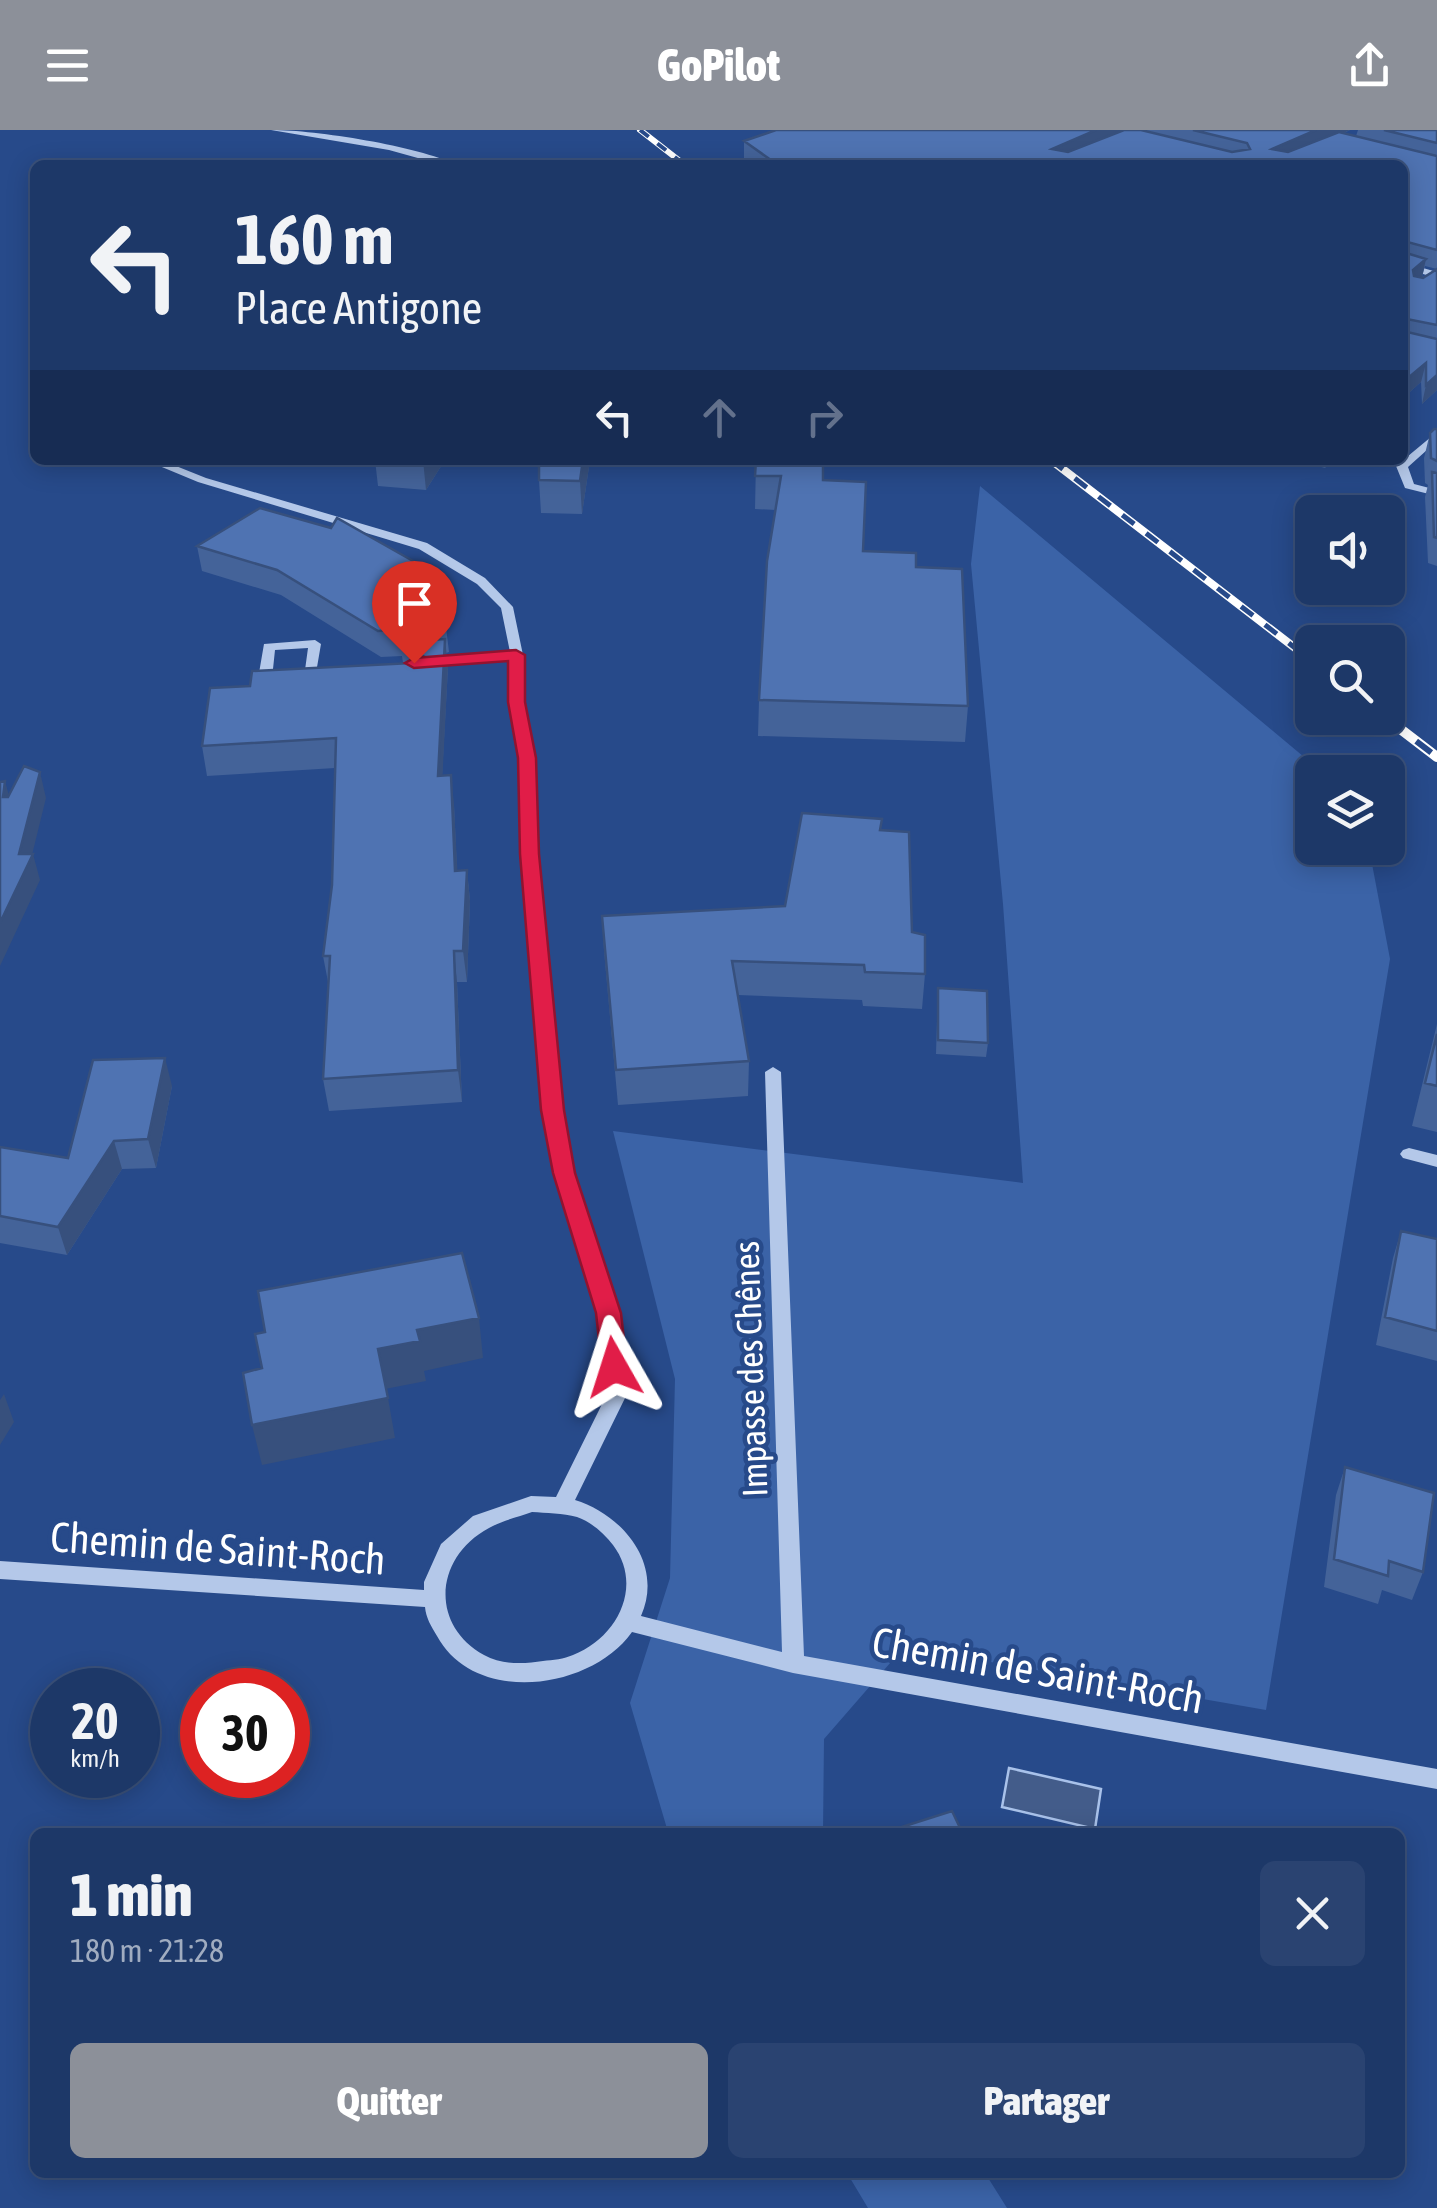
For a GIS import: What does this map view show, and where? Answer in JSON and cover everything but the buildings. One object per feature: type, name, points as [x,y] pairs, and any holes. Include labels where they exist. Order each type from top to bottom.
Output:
[{"type":"street","points":[[276,130],[390,148],[434,160]]},
{"type":"street","points":[[1408,267],[1437,276]]},
{"type":"street","points":[[1427,283],[1437,276]]},
{"type":"street","points":[[1408,461],[1437,435]]},
{"type":"street","points":[[164,465],[423,546],[482,581],[507,607],[527,758],[530,854],[552,1110],[564,1173],[608,1313],[617,1394],[562,1506]]},
{"type":"street","points":[[1403,465],[1409,486],[1437,493]]},
{"type":"street","points":[[404,663],[516,655]]},
{"type":"street","points":[[311,670],[330,669]]},
{"type":"street","name":"Impasse des Chênes","points":[[774,1072],[793,1664]]},
{"type":"street","points":[[1409,1154],[1437,1161]]},
{"type":"street","points":[[531,1504],[562,1506],[589,1514],[612,1528],[628,1548],[637,1572],[637,1598],[628,1622],[608,1645],[582,1662],[550,1673],[515,1674],[482,1666],[456,1649],[438,1626],[432,1599],[442,1559],[471,1525],[499,1510],[531,1504]]},
{"type":"street","name":"Chemin de Saint-Roch","points":[[0,1570],[432,1599]]},
{"type":"street","name":"Chemin de Saint-Roch","points":[[628,1622],[793,1664],[1437,1779]]},
{"type":"shaded area","points":[[980,486],[1302,755],[1295,755],[1295,865],[1372,865],[1390,959],[1266,1710],[904,1647],[824,1739],[823,1828],[667,1828],[630,1703],[670,1578],[675,1379],[613,1131],[1023,1183],[1003,904],[971,564]]},
{"type":"shaded area","points":[[1009,1768],[1101,1789],[1095,1828],[1002,1807]]},
{"type":"shaded area","points":[[850,2178],[988,2178],[1007,2208],[868,2208]]},
{"type":"railway","points":[[640,130],[679,160]]},
{"type":"railway","points":[[1057,465],[1295,648]]},
{"type":"railway","points":[[1405,733],[1437,757]]},
{"type":"route","points":[[414,663],[516,655],[552,1110],[564,1173],[608,1313],[614,1367]]}]
